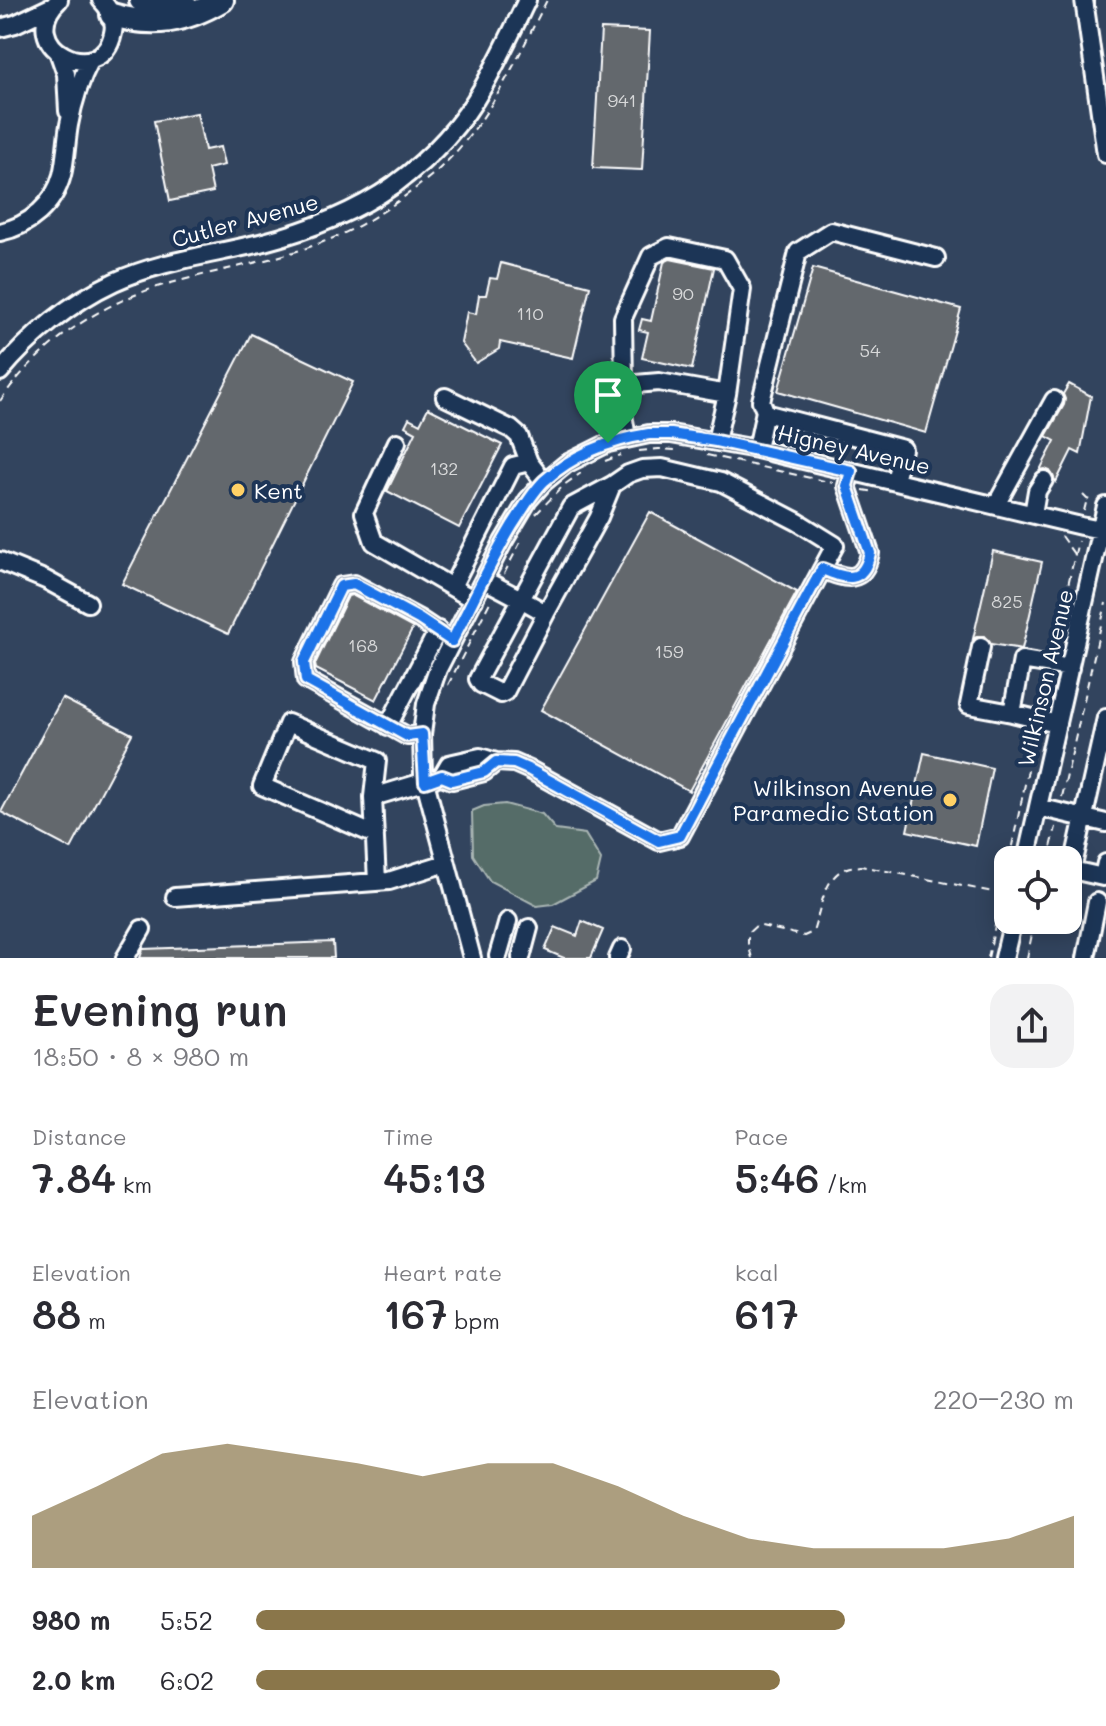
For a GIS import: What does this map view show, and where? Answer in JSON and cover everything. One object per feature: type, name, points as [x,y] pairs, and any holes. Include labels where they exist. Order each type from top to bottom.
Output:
[{"type":"main road","points":[[141,0],[160,7],[177,8],[217,3]]},
{"type":"main road","points":[[104,4],[140,22],[162,22],[187,17],[217,3]]},
{"type":"street","name":"Cutler Avenue","points":[[0,372],[17,351],[47,325],[113,282],[160,266],[262,243],[317,226],[394,185],[422,162],[461,119],[482,89],[527,0]]},
{"type":"street","points":[[1084,0],[1106,154]]},
{"type":"street","points":[[8,26],[56,3]]},
{"type":"street","points":[[56,3],[46,23],[66,74],[69,123]]},
{"type":"street","points":[[8,26],[33,31],[69,59],[91,59],[108,46],[113,36],[114,26],[104,4]]},
{"type":"street","points":[[0,232],[25,223],[39,213],[55,193],[62,176],[69,123],[81,77],[91,59]]},
{"type":"street","points":[[757,449],[765,413],[761,401],[798,252],[831,231],[936,258]]},
{"type":"street","points":[[627,437],[623,415],[623,318],[651,256],[669,247],[725,259],[742,289],[727,394],[716,441]]},
{"type":"street","points":[[624,385],[659,382],[727,394]]},
{"type":"street","points":[[445,397],[511,429],[519,436],[529,462],[544,482]]},
{"type":"street","points":[[996,505],[1054,400]]},
{"type":"street","points":[[765,413],[903,449],[895,481]]},
{"type":"street","name":"Higney Avenue","points":[[472,957],[425,782],[422,734],[426,704],[438,669],[474,600],[491,583],[503,542],[528,500],[566,464],[627,437],[671,434],[757,449],[849,479],[895,481],[1104,530]]},
{"type":"street","points":[[397,442],[364,513],[374,542],[474,600]]},
{"type":"street","points":[[452,587],[513,466],[529,462]]},
{"type":"street","points":[[373,797],[442,776],[449,764],[480,757],[514,763],[530,770],[659,841],[680,836],[835,545],[721,482],[662,468],[642,469],[628,474],[571,507],[478,679],[481,684],[501,694],[505,692],[599,517],[612,485]]},
{"type":"street","points":[[822,569],[845,578],[855,577],[861,573],[870,553],[849,479]]},
{"type":"street","points":[[1033,514],[1037,491],[1044,480]]},
{"type":"street","name":"Wilkinson Avenue","points":[[1029,846],[1104,530],[1106,506]]},
{"type":"street","points":[[0,561],[46,580],[88,603]]},
{"type":"street","points":[[491,583],[546,613]]},
{"type":"street","points":[[422,734],[407,736],[306,680],[304,662],[341,586],[354,584],[438,630],[452,641]]},
{"type":"street","points":[[388,726],[438,630]]},
{"type":"street","points":[[981,647],[969,705],[1057,724]]},
{"type":"street","points":[[1012,713],[1022,660],[1070,668]]},
{"type":"street","points":[[1106,718],[1072,870],[1103,877],[1106,863]]},
{"type":"street","points":[[375,835],[262,786],[288,723],[377,761],[373,797],[375,835],[377,882]]},
{"type":"street","points":[[1038,807],[1106,823]]},
{"type":"street","points":[[175,897],[389,881],[446,863]]},
{"type":"street","points":[[1086,958],[1097,902]]},
{"type":"street","points":[[472,957],[487,953],[501,957],[508,921]]},
{"type":"street","points":[[521,958],[529,928]]},
{"type":"street","points":[[125,958],[142,929]]},
{"type":"street","points":[[1004,958],[1010,934]]},
{"type":"path","points":[[604,461],[628,453],[675,450]]},
{"type":"path","points":[[701,454],[849,479],[877,493]]},
{"type":"path","points":[[535,516],[564,485],[587,469]]},
{"type":"path","points":[[1012,846],[1087,499]]},
{"type":"path","points":[[1057,533],[1074,554]]},
{"type":"path","points":[[443,695],[491,583],[523,536]]},
{"type":"path","points":[[1051,846],[1106,603]]},
{"type":"path","points":[[752,958],[748,933],[757,925],[804,936],[813,932],[828,887],[834,876],[846,868],[861,866],[994,892]]},
{"type":"path","points":[[988,958],[994,931]]},
{"type":"path","points":[[1027,958],[1032,934]]},
{"type":"green space","points":[[505,804],[542,814],[556,830],[585,834],[601,860],[596,881],[553,904],[537,906],[490,881],[473,855],[472,811],[484,806]]},
{"type":"building","points":[[601,29],[650,31],[642,170],[593,168]]},
{"type":"building","points":[[197,113],[205,150],[220,147],[224,165],[208,169],[213,192],[170,201],[154,121]]},
{"type":"building","points":[[670,259],[714,268],[692,369],[642,358],[648,332],[639,330],[642,319],[651,321],[664,262]]},
{"type":"building","points":[[501,263],[590,286],[573,358],[500,342],[499,349],[476,363],[461,343],[467,312],[476,314],[479,295],[486,295],[490,278],[497,279]]},
{"type":"building","points":[[813,268],[961,309],[926,433],[778,391]]},
{"type":"building","points":[[251,334],[353,382],[228,634],[122,584]]},
{"type":"building","points":[[1069,384],[1091,396],[1080,454],[1072,450],[1056,482],[1050,471],[1040,470],[1055,441],[1046,436],[1064,405],[1063,394]]},
{"type":"building","points":[[428,408],[502,445],[459,528],[387,491],[416,432],[405,426],[409,418],[420,424]]},
{"type":"building","points":[[650,512],[797,592],[689,791],[541,710]]},
{"type":"building","points":[[993,551],[1042,562],[1022,649],[991,644],[984,636],[973,639]]},
{"type":"building","points":[[352,595],[413,628],[376,700],[316,669],[315,664],[348,596]]},
{"type":"building","points":[[62,698],[132,734],[71,849],[1,812]]},
{"type":"building","name":"Wilkinson Avenue Paramedic Station","points":[[924,753],[992,768],[976,846],[907,831]]},
{"type":"building","points":[[582,921],[603,930],[591,958],[564,958],[545,950],[555,927],[577,936]]},
{"type":"building","points":[[333,942],[334,958],[140,958],[143,949]]},
{"type":"place","name":"Kent","points":[[238,490]]},
{"type":"place","name":"Wilkinson Avenue Paramedic Station","points":[[950,800]]},
{"type":"route","points":[[671,434],[757,449],[851,471],[847,486],[870,553],[861,573],[855,577],[845,578],[822,569],[680,836],[659,841],[514,763],[496,762],[484,772],[452,780],[442,776],[425,782],[422,734],[407,736],[306,680],[304,662],[341,586],[354,584],[438,630],[452,641],[528,500],[566,464],[608,443],[627,437],[671,434]]}]
